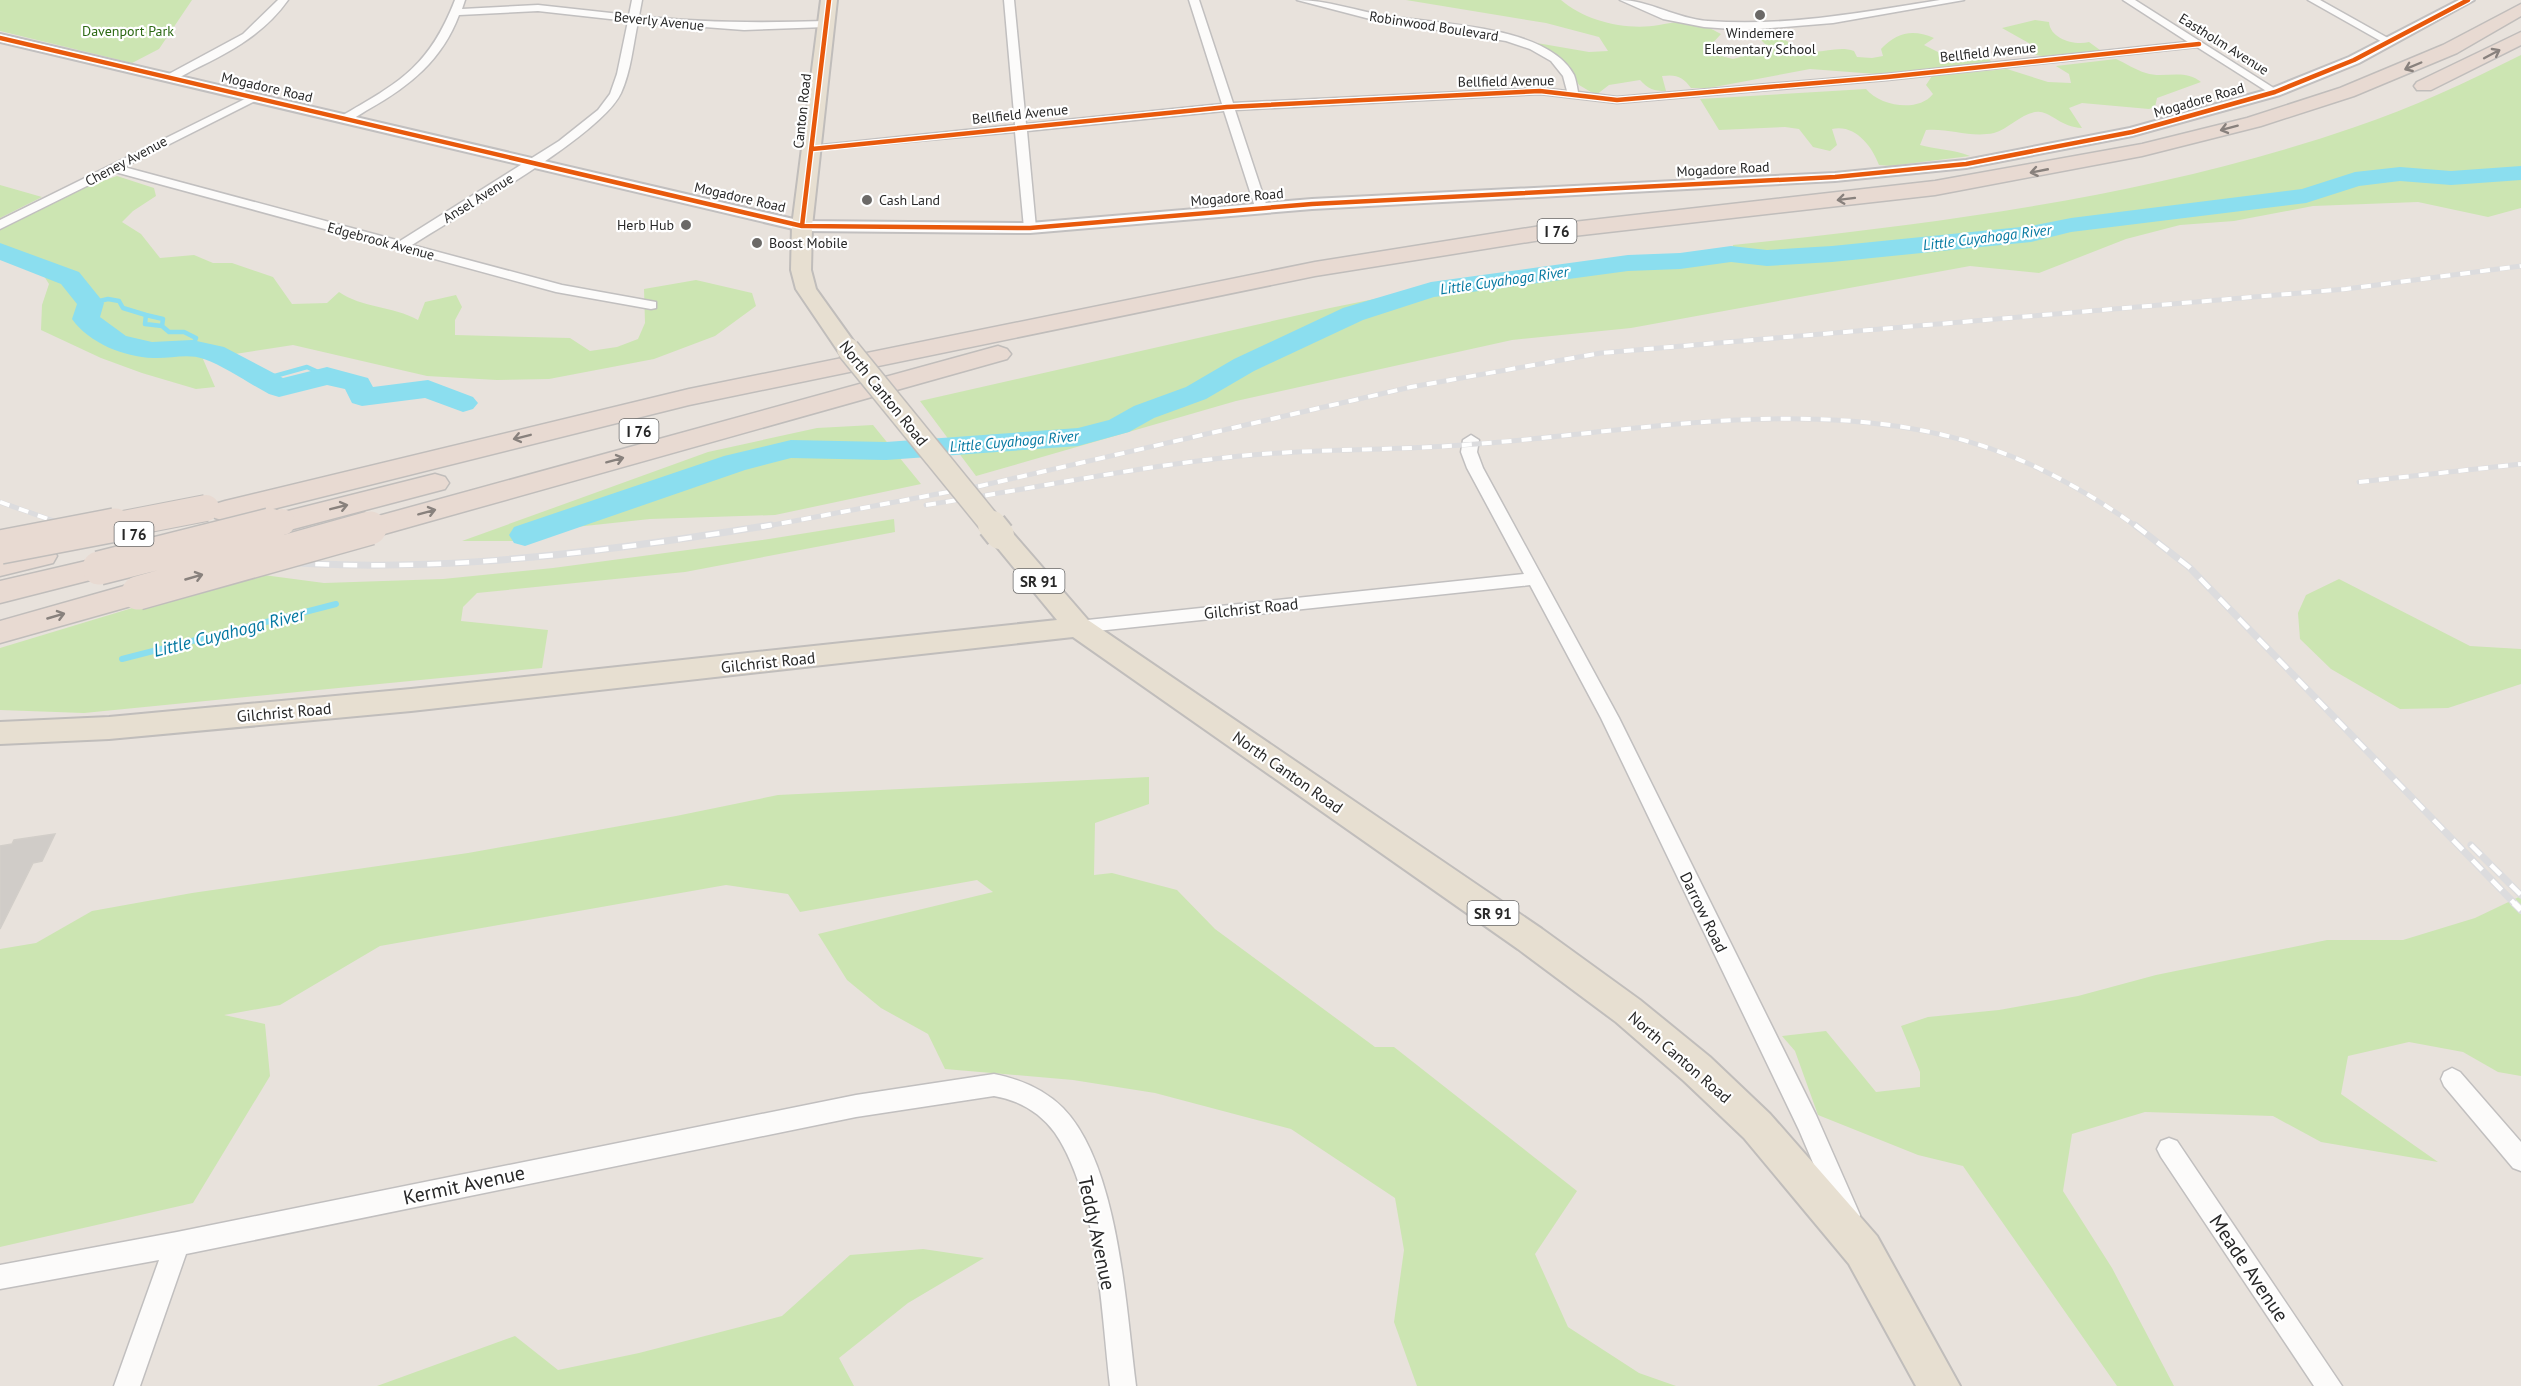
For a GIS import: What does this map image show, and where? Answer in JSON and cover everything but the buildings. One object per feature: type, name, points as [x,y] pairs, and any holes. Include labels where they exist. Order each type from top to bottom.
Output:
[{"type":"highway","points":[[2450,49],[2466,31],[2508,0]]},
{"type":"highway","name":"I 76","points":[[0,566],[216,510],[328,486],[689,397],[1315,269],[1459,244],[1878,196],[2075,164],[2206,135],[2294,110],[2385,77],[2450,49],[2521,9]]},
{"type":"highway","points":[[2407,93],[2484,58],[2521,38]]},
{"type":"highway","name":"I 76","points":[[1251,304],[1373,280],[1515,257],[1871,216],[2007,197],[2164,166],[2298,131]]},
{"type":"highway","name":"I 76","points":[[0,592],[688,420],[998,354],[1176,320]]},
{"type":"highway","points":[[9,631],[370,528],[998,354]]},
{"type":"highway","points":[[0,548],[216,510]]},
{"type":"main road","name":"Canton Road","points":[[802,226],[829,0]]},
{"type":"main road","name":"North Canton Road","points":[[802,226],[801,270],[806,289],[848,349],[1078,627],[1520,932],[1628,1011],[1697,1068],[1757,1126],[1863,1250]]},
{"type":"main road","name":"Gilchrist Road","points":[[0,733],[109,728],[411,700],[1078,627]]},
{"type":"main road","name":"Darrow Road","points":[[1863,1250],[1938,1386]]},
{"type":"street","points":[[171,77],[249,35],[270,16],[283,0]]},
{"type":"street","points":[[344,119],[397,88],[425,66],[438,50],[460,0]]},
{"type":"street","name":"Ansel Avenue","points":[[401,246],[574,136],[609,103],[622,74],[637,0]]},
{"type":"street","points":[[1009,0],[1030,228]]},
{"type":"street","points":[[1194,0],[1261,207]]},
{"type":"street","name":"Robinwood Boulevard","points":[[1302,0],[1370,16],[1512,38],[1542,52],[1561,66],[1573,80],[1575,96]]},
{"type":"street","points":[[1624,0],[1677,18],[1719,24],[1768,26],[1814,22],[1959,0]]},
{"type":"street","name":"Eastholm Avenue","points":[[2128,0],[2275,92]]},
{"type":"street","points":[[2313,0],[2390,42]]},
{"type":"street","name":"Mogadore Road","points":[[0,38],[802,226],[1030,228],[1261,207],[1794,180],[1921,169],[2011,156],[2132,132],[2275,92],[2331,71],[2468,0]]},
{"type":"street","name":"Beverly Avenue","points":[[456,12],[547,8],[718,27],[826,24]]},
{"type":"street","name":"Bellfield Avenue","points":[[812,149],[1227,106],[1540,91],[1617,100],[1887,77],[2199,44]]},
{"type":"street","name":"Cheney Avenue","points":[[0,225],[253,98]]},
{"type":"street","name":"Edgebrook Avenue","points":[[114,168],[147,179],[561,289],[651,305]]},
{"type":"street","name":"Darrow Road","points":[[1471,440],[1469,452],[1475,468],[1629,757],[1808,1123],[1863,1250]]},
{"type":"street","name":"Gilchrist Road","points":[[1078,627],[1534,579]]},
{"type":"street","points":[[2452,1079],[2521,1160]]},
{"type":"street","name":"Teddy Avenue","points":[[928,1094],[994,1084],[1014,1088],[1047,1108],[1062,1124],[1073,1141],[1088,1177],[1098,1215],[1123,1386]]},
{"type":"street","name":"Kermit Avenue","points":[[0,1277],[177,1244],[856,1106],[928,1094]]},
{"type":"street","name":"Meade Avenue","points":[[2169,1149],[2329,1386]]},
{"type":"street","points":[[128,1386],[177,1244]]},
{"type":"green space","name":"Davenport Park","points":[[0,0],[192,0],[159,49],[132,63],[0,31]]},
{"type":"green space","points":[[1406,0],[1561,0],[1582,14],[1607,23],[1647,27],[1679,22],[1695,23],[1721,34],[1710,46],[1717,55],[1733,59],[1767,50],[1768,47],[1760,39],[1768,37],[1781,38],[1808,51],[1848,49],[1854,51],[1857,57],[1872,58],[1883,56],[1881,49],[1893,39],[1912,33],[1934,38],[1924,45],[1940,53],[1985,56],[1992,62],[1876,74],[1810,69],[1709,88],[1691,88],[1679,77],[1667,75],[1662,76],[1666,91],[1652,89],[1640,80],[1609,85],[1596,95],[1579,85],[1573,75],[1531,42],[1589,52],[1608,51],[1599,37],[1546,23]]},
{"type":"green space","points":[[2035,20],[2049,22],[2054,33],[2064,40],[2077,43],[2089,42],[2104,53],[2062,57],[2040,56],[2025,48],[2034,46],[2002,28]]},
{"type":"green space","points":[[2521,55],[2521,208],[2488,217],[2418,202],[2313,206],[2234,221],[2180,225],[2126,239],[2039,273],[1970,266],[1631,328],[1512,340],[1236,401],[976,476],[920,401],[1330,308],[1468,280],[1732,249],[1733,245],[1969,216],[2125,189],[2279,151],[2355,127],[2439,94]]},
{"type":"green space","points":[[2116,59],[2153,75],[2188,76],[2201,82],[2157,98],[2155,107],[2149,109],[2082,103],[2069,108],[2082,128],[2068,125],[2044,113],[2034,112],[1994,133],[1926,130],[1920,145],[1970,156],[1890,166],[1879,165],[1862,138],[1840,128],[1832,129],[1837,145],[1830,151],[1813,147],[1799,129],[1785,127],[1719,130],[1700,99],[1866,89],[1880,100],[1909,105],[1918,104],[1933,94],[1926,85],[1932,76],[2007,69],[2048,82],[2071,83],[2069,74],[2056,66]]},
{"type":"green space","points":[[117,176],[154,188],[156,196],[133,211],[122,222],[141,234],[160,258],[194,255],[213,263],[232,263],[273,277],[292,304],[327,303],[339,292],[358,301],[418,320],[425,302],[456,295],[462,307],[455,320],[455,335],[570,338],[590,351],[617,347],[638,339],[645,323],[644,289],[696,280],[752,293],[756,306],[715,336],[654,359],[549,379],[497,380],[427,376],[293,345],[203,359],[215,387],[196,389],[101,358],[41,330],[42,305],[49,284],[37,265],[0,251],[0,229],[90,185]]},
{"type":"green space","points":[[0,185],[42,197],[0,218]]},
{"type":"green space","points":[[873,425],[921,484],[775,515],[650,519],[566,528],[523,541],[462,541],[708,452],[817,428]]},
{"type":"green space","points":[[894,519],[895,532],[685,572],[477,593],[463,607],[461,621],[548,630],[542,668],[84,713],[0,710],[0,648],[248,573],[324,583],[443,579],[553,568],[769,539]]},
{"type":"green space","points":[[2339,579],[2470,646],[2521,649],[2521,684],[2448,708],[2400,709],[2331,669],[2300,639],[2298,613],[2306,595]]},
{"type":"green space","points":[[1149,777],[1149,804],[1095,823],[1094,875],[1112,873],[1177,890],[1215,929],[1375,1047],[1394,1047],[1577,1191],[1535,1254],[1568,1327],[1639,1373],[1676,1386],[1417,1386],[1394,1322],[1404,1250],[1395,1198],[1291,1129],[1155,1093],[1073,1080],[945,1069],[928,1034],[881,1008],[847,980],[818,934],[993,892],[977,880],[800,912],[788,894],[726,885],[380,946],[280,1005],[224,1015],[265,1024],[270,1076],[193,1203],[0,1247],[0,949],[36,943],[92,911],[192,893],[468,853],[676,816],[778,795]]},
{"type":"green space","points":[[2521,896],[2521,1076],[2498,1072],[2463,1052],[2409,1042],[2348,1056],[2341,1094],[2438,1162],[2321,1142],[2273,1116],[2145,1112],[2072,1134],[2063,1191],[2112,1268],[2174,1386],[2117,1386],[1963,1166],[1918,1155],[1818,1115],[1795,1051],[1782,1036],[1826,1031],[1876,1092],[1920,1087],[1920,1072],[1901,1026],[1928,1017],[1999,1010],[2078,996],[2156,975],[2327,940],[2403,940],[2475,918]]},
{"type":"green space","points":[[923,1249],[984,1258],[908,1303],[839,1358],[854,1386],[377,1386],[515,1336],[558,1370],[639,1353],[782,1316],[850,1255]]},
{"type":"waterway","name":"Little Cuyahoga River","points":[[525,535],[735,463],[791,449],[886,451],[1078,437],[1119,426],[1144,412],[1196,393],[1244,365],[1353,314],[1431,290],[1628,263],[1680,261],[1731,254],[1767,258],[1832,254],[2031,234],[2071,225],[2306,196],[2355,179],[2400,174],[2451,178],[2521,173]]},
{"type":"waterway","name":"Little Cuyahoga River","points":[[0,251],[70,278],[91,303],[86,319],[117,342],[152,350],[192,348],[214,353],[279,388],[327,376],[358,384],[362,397],[428,389],[463,403]]},
{"type":"waterway","name":"Little Cuyahoga River","points":[[91,303],[108,299],[119,301],[123,308],[146,315]]},
{"type":"waterway","name":"Little Cuyahoga River","points":[[146,315],[163,319],[162,326]]},
{"type":"waterway","name":"Little Cuyahoga River","points":[[146,315],[145,324],[162,326]]},
{"type":"waterway","name":"Little Cuyahoga River","points":[[162,326],[169,332],[184,332],[196,338],[192,348]]},
{"type":"waterway","name":"Little Cuyahoga River","points":[[264,379],[307,367],[327,376]]},
{"type":"waterway","name":"Little Cuyahoga River","points":[[525,535],[530,533]]},
{"type":"waterway","name":"Little Cuyahoga River","points":[[122,659],[336,604]]},
{"type":"railway","points":[[762,527],[980,486],[1411,387],[1601,353],[2346,289],[2521,266]]},
{"type":"railway","points":[[926,505],[1122,472],[1240,456],[1446,446],[1734,420],[1799,419],[1863,422],[1927,431],[1989,448],[2028,463],[2066,482],[2137,527]]},
{"type":"railway","points":[[2359,482],[2521,464]]},
{"type":"railway","points":[[0,502],[71,527]]},
{"type":"railway","points":[[67,525],[144,545],[191,552],[263,561],[336,565],[409,565],[554,555],[627,547],[771,525]]},
{"type":"railway","points":[[2135,525],[2189,567],[2515,904]]},
{"type":"railway","points":[[2471,845],[2521,895]]},
{"type":"railway","points":[[2515,904],[2521,910]]},
{"type":"cycle path","points":[[802,226],[829,0]]},
{"type":"cycle path","points":[[0,38],[802,226],[1030,228],[1312,204],[1835,177],[1966,164],[2132,132],[2275,92],[2354,60],[2468,0]]},
{"type":"cycle path","points":[[812,149],[1227,107],[1540,91],[1617,100],[1887,77],[2199,44]]},
{"type":"place","name":"Windemere Elementary School","points":[[1760,15]]},
{"type":"place","name":"Cash Land","points":[[867,200]]},
{"type":"place","name":"Herb Hub","points":[[686,225]]},
{"type":"place","name":"Boost Mobile","points":[[757,243]]}]
